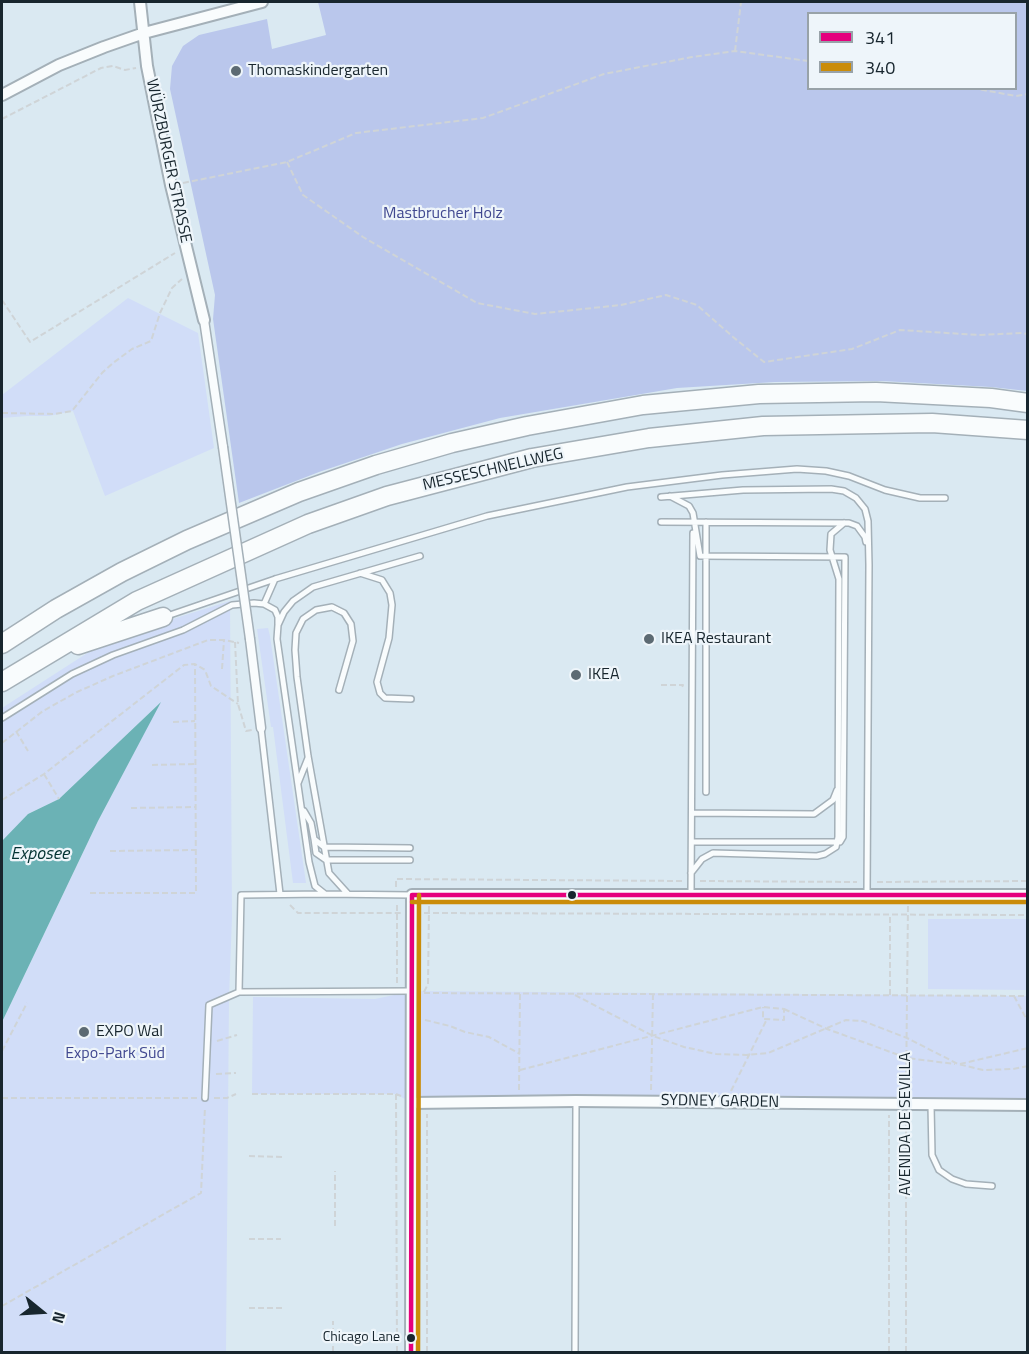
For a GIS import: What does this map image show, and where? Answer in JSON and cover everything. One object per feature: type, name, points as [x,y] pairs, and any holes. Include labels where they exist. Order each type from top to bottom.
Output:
[{"type":"highway","name":"MESSESCHNELLWEG","points":[[2,644],[56,609],[122,572],[187,540],[299,492],[365,468],[463,440],[643,405],[759,394],[876,392],[991,398],[1028,403]]},
{"type":"highway","name":"MESSESCHNELLWEG","points":[[2,682],[136,601],[308,524],[387,496],[532,458],[649,438],[763,426],[933,423],[1028,430]]},
{"type":"highway","points":[[37,660],[162,617]]},
{"type":"street","name":"WÜRZBURGER STRASSE","points":[[140,2],[147,66],[171,185],[204,320]]},
{"type":"street","points":[[2,95],[59,65],[144,33],[262,2]]},
{"type":"street","points":[[204,320],[261,728]]},
{"type":"street","points":[[411,1353],[412,895],[1028,896]]},
{"type":"street","name":"SYDNEY GARDEN","points":[[412,1103],[651,1101],[1028,1105]]},
{"type":"lane","points":[[162,617],[207,604],[274,579],[487,516],[581,495],[674,480],[797,469],[826,471],[849,476],[892,492],[921,498],[945,498]]},
{"type":"lane","points":[[661,497],[743,490],[831,489],[844,491],[856,498],[865,509],[868,521],[869,565],[867,895]]},
{"type":"lane","points":[[670,496],[689,506],[693,513],[700,556],[845,557],[843,837],[840,842],[692,842]]},
{"type":"lane","points":[[661,522],[844,523],[856,526],[865,537],[869,565]]},
{"type":"lane","points":[[691,896],[693,522]]},
{"type":"lane","points":[[706,522],[706,792]]},
{"type":"lane","points":[[691,873],[702,859],[713,853],[817,856],[832,851],[838,837],[839,579],[830,550],[831,534],[844,523]]},
{"type":"lane","points":[[278,626],[292,601],[313,587],[420,556]]},
{"type":"lane","points":[[358,573],[382,580],[390,593],[392,604],[389,638],[377,682],[380,693],[385,698],[411,699]]},
{"type":"lane","points":[[264,604],[274,579]]},
{"type":"lane","points":[[2,718],[72,674],[113,655],[183,630],[232,605],[264,604],[275,610],[278,617],[277,639],[311,874],[315,885],[325,894]]},
{"type":"lane","points":[[339,690],[353,641],[351,624],[344,613],[332,607],[316,610],[303,619],[296,633],[295,650],[308,756],[326,860],[329,873],[348,894]]},
{"type":"lane","points":[[261,728],[280,894]]},
{"type":"lane","points":[[297,784],[308,756]]},
{"type":"lane","points":[[693,813],[814,814],[833,800],[838,786]]},
{"type":"lane","points":[[301,807],[311,824],[316,853],[326,860],[410,860]]},
{"type":"lane","points":[[314,840],[324,847],[410,848]]},
{"type":"lane","points":[[239,992],[241,895],[412,895]]},
{"type":"lane","points":[[205,1098],[209,1005],[239,992],[413,991]]},
{"type":"lane","points":[[575,1353],[576,1101]]},
{"type":"lane","points":[[931,1105],[932,1155],[939,1170],[952,1179],[966,1184],[992,1186]]},
{"type":"path","points":[[735,51],[741,2]]},
{"type":"path","points":[[1026,2],[1028,10]]},
{"type":"path","points":[[171,185],[287,162],[356,133],[483,118],[604,74],[735,51],[807,61]]},
{"type":"path","points":[[2,119],[100,68],[113,66],[125,70],[147,66]]},
{"type":"path","points":[[983,90],[1016,96],[1028,94]]},
{"type":"path","points":[[287,162],[303,195],[363,237],[477,303],[535,314],[621,304],[666,295],[697,305],[764,362],[852,349],[900,330],[979,335],[1028,334]]},
{"type":"path","points":[[2,300],[30,342],[174,253],[187,250]]},
{"type":"path","points":[[2,413],[54,414],[72,411],[113,363],[132,349],[151,341],[160,313],[172,288],[191,271]]},
{"type":"path","points":[[2,743],[43,711],[77,692],[208,640],[250,642]]},
{"type":"path","points":[[222,669],[224,640]]},
{"type":"path","points":[[235,642],[238,704],[246,730],[261,728]]},
{"type":"path","points":[[2,800],[44,774],[184,664],[195,663],[205,670],[211,686],[238,704]]},
{"type":"path","points":[[90,893],[196,893],[195,663]]},
{"type":"path","points":[[661,685],[682,685],[682,696]]},
{"type":"path","points":[[173,722],[195,722]]},
{"type":"path","points":[[16,731],[28,751]]},
{"type":"path","points":[[152,765],[195,764]]},
{"type":"path","points":[[44,774],[59,799]]},
{"type":"path","points":[[131,808],[195,807]]},
{"type":"path","points":[[110,850],[196,850]]},
{"type":"path","points":[[396,879],[1028,881]]},
{"type":"path","name":"AVENIDA DE SEVILLA","points":[[906,1353],[908,895]]},
{"type":"path","points":[[298,913],[397,913],[397,991]]},
{"type":"path","points":[[1028,915],[429,913],[428,984],[424,993],[1028,996]]},
{"type":"path","points":[[890,914],[890,995]]},
{"type":"path","points":[[572,993],[653,1036],[684,1047],[716,1054],[768,1053],[846,1020],[863,1021],[907,1038],[958,1064],[1028,1048]]},
{"type":"path","points":[[518,1101],[520,994]]},
{"type":"path","points":[[651,1101],[653,994]]},
{"type":"path","points":[[1014,996],[1028,1022]]},
{"type":"path","points":[[2,1051],[27,1003]]},
{"type":"path","points":[[763,1007],[763,1019],[784,1020],[784,1009]]},
{"type":"path","points":[[519,1070],[763,1007],[784,1009],[827,1029],[907,1058],[958,1064],[983,1070],[1028,1066]]},
{"type":"path","points":[[423,1019],[489,1037],[520,1054]]},
{"type":"path","points":[[726,1102],[766,1019]]},
{"type":"path","points":[[209,1043],[237,1035]]},
{"type":"path","points":[[207,1074],[237,1073]]},
{"type":"path","points":[[2,1098],[227,1098],[236,1094]]},
{"type":"path","points":[[252,1094],[396,1094],[412,1103]]},
{"type":"path","points":[[396,1094],[397,1353]]},
{"type":"path","points":[[2,1306],[201,1193],[205,1098]]},
{"type":"path","points":[[424,1103],[428,1116],[427,1353]]},
{"type":"path","points":[[889,1104],[889,1353]]},
{"type":"path","points":[[249,1156],[282,1157]]},
{"type":"path","points":[[335,1171],[335,1226]]},
{"type":"path","points":[[249,1239],[281,1239]]},
{"type":"path","points":[[249,1308],[282,1308]]},
{"type":"path","points":[[333,1321],[333,1353]]},
{"type":"green space","name":"Mastbrucher Holz","points":[[318,2],[1027,2],[1027,391],[882,381],[775,382],[677,388],[500,418],[402,444],[319,472],[239,503],[213,319],[215,295],[170,89],[172,66],[183,46],[199,35],[267,19],[272,49],[326,35]]},
{"type":"green space","points":[[128,298],[198,333],[214,448],[105,496],[73,411],[49,416],[2,418],[2,395]]},
{"type":"green space","name":"Expo-Park Süd","points":[[230,601],[232,917],[229,998],[226,1352],[2,1352],[2,1022],[98,821],[159,704],[59,799],[28,814],[2,843],[2,708],[109,639]]},
{"type":"green space","points":[[268,628],[306,883],[293,883],[273,727],[271,727],[257,629]]},
{"type":"green space","points":[[928,919],[1027,919],[1027,990],[928,989]]},
{"type":"green space","points":[[413,991],[1027,996],[1027,1105],[412,1103],[396,1094],[252,1094],[253,997],[375,999]]},
{"type":"water","name":"Exposee","points":[[161,702],[98,821],[2,1022],[2,841],[28,814],[59,799]]},
{"type":"transit line","name":"341","points":[[412,895],[1028,895]]},
{"type":"transit line","name":"341","points":[[411,1352],[412,895]]},
{"type":"transit line","name":"340","points":[[418,1352],[419,895]]},
{"type":"transit line","name":"340","points":[[412,902],[1028,902]]},
{"type":"place","name":"Thomaskindergarten","points":[[236,71]]},
{"type":"place","name":"IKEA Restaurant","points":[[649,639]]},
{"type":"place","name":"IKEA","points":[[576,675]]},
{"type":"place","name":"EXPO Wal","points":[[84,1032]]},
{"type":"place","name":"Chicago Lane","points":[[411,1338]]}]
